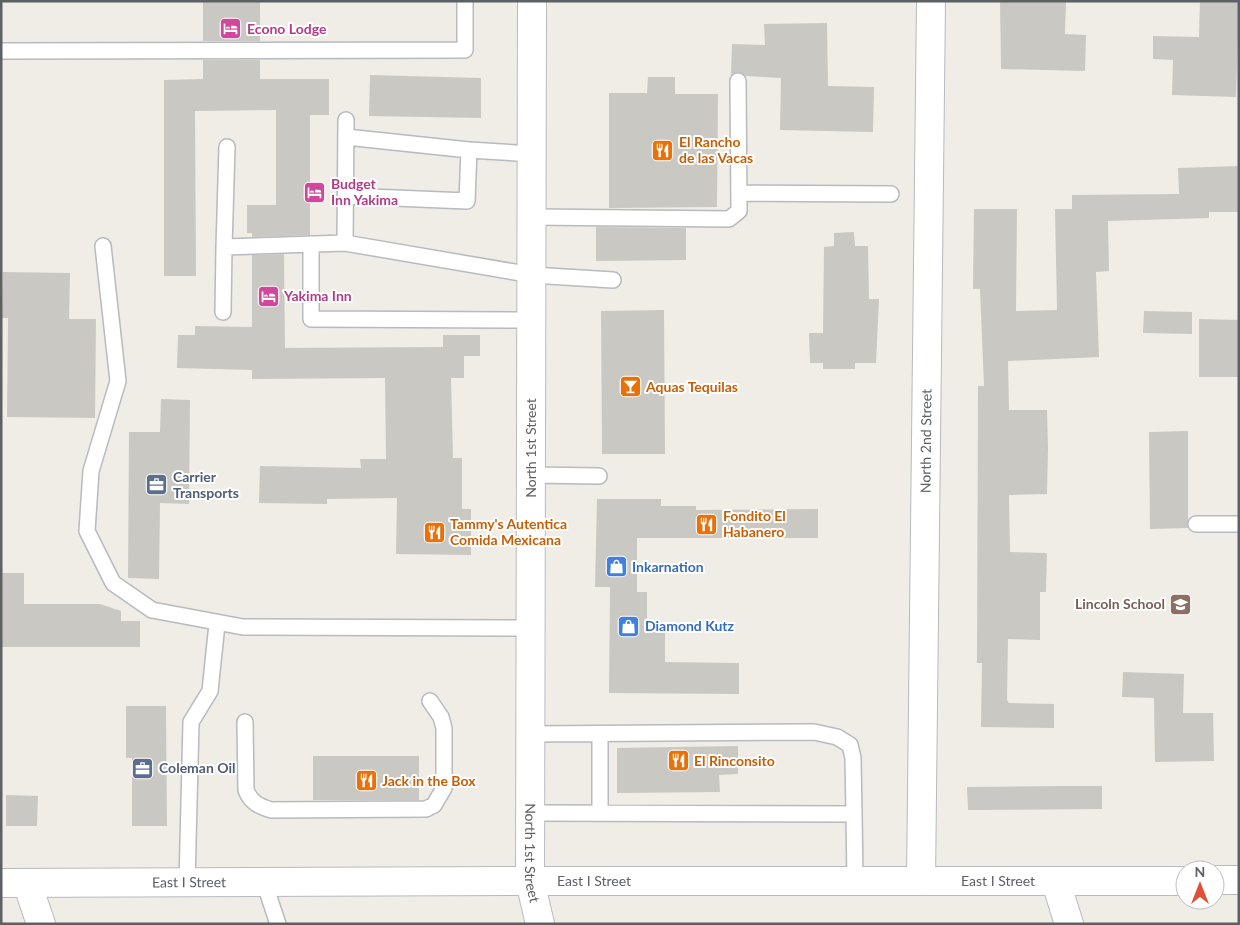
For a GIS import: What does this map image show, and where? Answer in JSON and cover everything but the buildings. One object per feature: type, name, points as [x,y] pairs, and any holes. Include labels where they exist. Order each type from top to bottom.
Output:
[{"type":"street","name":"North 1st Street","points":[[532,1],[530,881],[540,924]]},
{"type":"street","name":"North 2nd Street","points":[[921,881],[931,1]]},
{"type":"street","points":[[1225,880],[1239,880]]},
{"type":"street","name":"East I Street","points":[[14,883],[1175,881]]},
{"type":"street","points":[[1056,882],[1069,924]]},
{"type":"street","points":[[14,883],[40,924]]},
{"type":"lane","points":[[1,51],[465,50],[465,1]]},
{"type":"lane","points":[[532,217],[729,219],[739,212],[738,81]]},
{"type":"lane","points":[[345,243],[346,120]]},
{"type":"lane","points":[[346,137],[469,150],[532,154]]},
{"type":"lane","points":[[223,312],[227,147]]},
{"type":"lane","points":[[346,196],[467,201],[469,150]]},
{"type":"lane","points":[[739,193],[891,194]]},
{"type":"lane","points":[[224,247],[345,243],[532,274],[613,280]]},
{"type":"lane","points":[[311,244],[311,319],[532,320]]},
{"type":"lane","points":[[103,246],[118,382],[91,470],[87,531],[112,583],[152,610],[217,624],[243,627],[531,628]]},
{"type":"lane","points":[[531,475],[599,476]]},
{"type":"lane","points":[[1196,524],[1239,524]]},
{"type":"lane","points":[[187,882],[192,722],[210,691],[217,624]]},
{"type":"lane","points":[[245,722],[246,790],[249,799],[259,806],[271,810],[426,809],[434,805],[444,788],[444,728],[441,717],[430,701]]},
{"type":"lane","points":[[530,734],[814,732],[837,737],[850,745],[853,758],[855,881]]},
{"type":"lane","points":[[600,734],[600,813]]},
{"type":"lane","points":[[530,813],[854,814]]},
{"type":"lane","points":[[264,882],[278,924]]},
{"type":"place","name":"Econo Lodge","points":[[231,29]]},
{"type":"place","name":"El Rancho de las Vacas","points":[[663,150]]},
{"type":"place","name":"Budget Inn Yakima","points":[[315,192]]},
{"type":"place","name":"Yakima Inn","points":[[268,296]]},
{"type":"place","name":"Aquas Tequilas","points":[[630,387]]},
{"type":"place","name":"Carrier Transports","points":[[157,485]]},
{"type":"place","name":"Fondito El Habanero","points":[[707,524]]},
{"type":"place","name":"Tammy's Autentica Comida Mexicana","points":[[434,532]]},
{"type":"place","name":"Inkarnation","points":[[616,567]]},
{"type":"place","name":"Lincoln School","points":[[1181,604]]},
{"type":"place","name":"Diamond Kutz","points":[[629,626]]},
{"type":"place","name":"El Rinconsito","points":[[678,761]]},
{"type":"place","name":"Coleman Oil","points":[[143,768]]},
{"type":"place","name":"Jack in the Box","points":[[366,781]]}]
